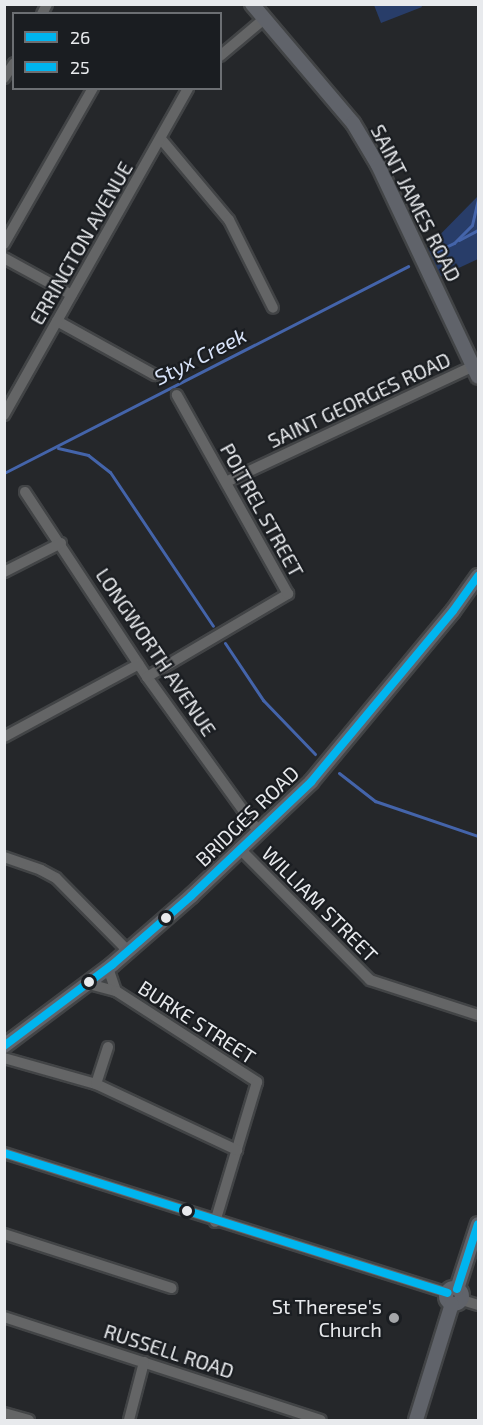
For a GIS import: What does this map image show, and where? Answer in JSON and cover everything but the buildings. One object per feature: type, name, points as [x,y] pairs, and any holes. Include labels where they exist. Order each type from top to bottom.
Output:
[{"type":"main road","name":"SAINT JAMES ROAD","points":[[252,4],[353,123],[378,165],[476,371]]},
{"type":"main road","name":"BRIDGES ROAD","points":[[4,1046],[88,984],[128,951],[191,896],[318,774],[453,611],[478,576]]},
{"type":"main road","points":[[416,1420],[478,1224]]},
{"type":"street","points":[[222,54],[264,19]]},
{"type":"street","points":[[4,244],[92,90]]},
{"type":"street","name":"ERRINGTON AVENUE","points":[[4,415],[187,90]]},
{"type":"street","points":[[161,139],[229,220],[273,308]]},
{"type":"street","points":[[4,258],[72,295]]},
{"type":"street","points":[[57,321],[155,375]]},
{"type":"street","name":"SAINT GEORGES ROAD","points":[[226,482],[476,371]]},
{"type":"street","name":"POITREL STREET","points":[[147,677],[288,594],[177,395]]},
{"type":"street","name":"LONGWORTH AVENUE","points":[[25,492],[61,543],[147,677],[258,831]]},
{"type":"street","points":[[4,572],[61,543]]},
{"type":"street","points":[[4,737],[139,664]]},
{"type":"street","name":"WILLIAM STREET","points":[[239,848],[370,980],[478,1016]]},
{"type":"street","points":[[4,858],[41,870],[56,878],[128,951]]},
{"type":"street","name":"BURKE STREET","points":[[108,968],[116,991]]},
{"type":"street","name":"BURKE STREET","points":[[88,984],[116,991],[257,1082],[215,1222]]},
{"type":"street","points":[[96,1084],[108,1047]]},
{"type":"street","points":[[4,1058],[96,1084],[237,1150]]},
{"type":"street","points":[[4,1153],[478,1305]]},
{"type":"street","points":[[4,1234],[171,1288]]},
{"type":"street","name":"RUSSELL ROAD","points":[[4,1317],[321,1420]]},
{"type":"street","points":[[129,1420],[144,1362]]},
{"type":"street","points":[[4,1413],[29,1420]]},
{"type":"shaded area","points":[[374,5],[421,5],[422,7],[381,23]]},
{"type":"shaded area","points":[[478,196],[478,259],[433,280],[420,255]]},
{"type":"waterway","name":"Styx Creek","points":[[437,251],[454,243],[472,225],[478,199]]},
{"type":"waterway","points":[[459,240],[478,230]]},
{"type":"waterway","name":"Styx Creek","points":[[4,473],[408,266]]},
{"type":"waterway","points":[[58,448],[88,455],[110,472],[213,626]]},
{"type":"waterway","points":[[225,643],[263,700],[315,754]]},
{"type":"waterway","points":[[339,773],[375,801],[478,836]]},
{"type":"transit line","name":"26","points":[[4,1046],[112,965],[191,896],[311,782],[453,611],[478,576]]},
{"type":"transit line","name":"25","points":[[4,1153],[447,1293]]},
{"type":"transit line","name":"25","points":[[457,1289],[478,1224]]},
{"type":"place","name":"St Therese's Church","points":[[394,1318]]}]
